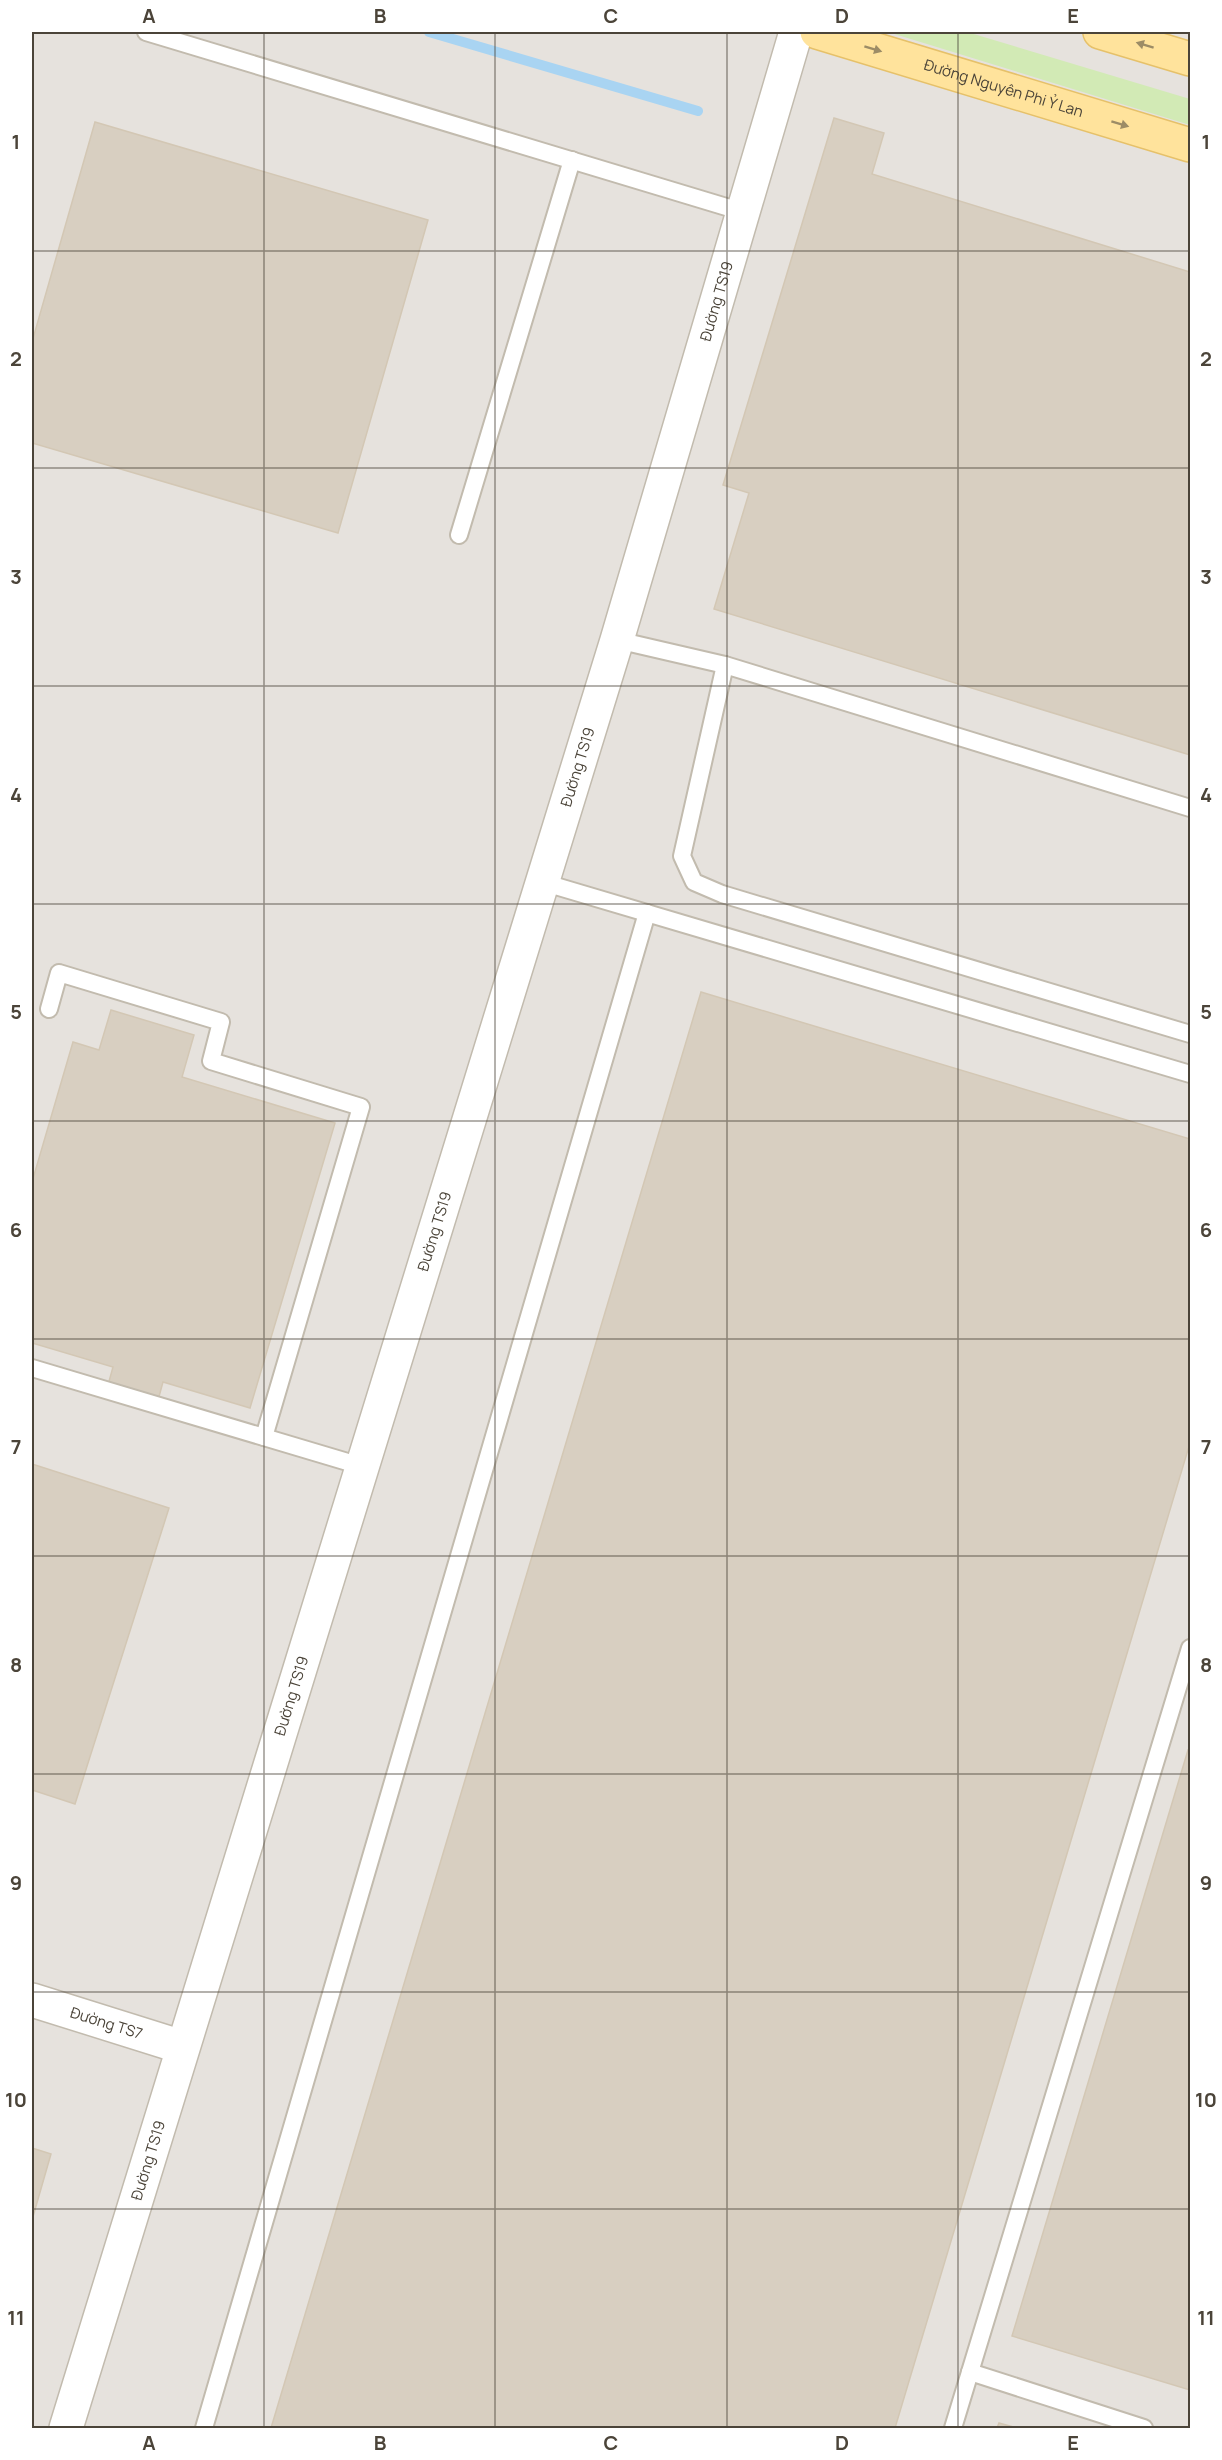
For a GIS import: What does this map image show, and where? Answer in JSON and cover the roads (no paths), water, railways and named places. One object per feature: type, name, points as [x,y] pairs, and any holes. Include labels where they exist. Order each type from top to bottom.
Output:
[{"type":"main road","name":"Đường Nguyên Phi Ỷ Lan","points":[[817,32],[1191,145]]},
{"type":"main road","points":[[1100,32],[1191,59]]},
{"type":"street","name":"Đường TS19","points":[[66,2428],[617,640],[796,32]]},
{"type":"street","name":"Đường TS7","points":[[32,2000],[182,2047]]},
{"type":"lane","points":[[146,32],[743,212]]},
{"type":"lane","points":[[459,535],[572,160]]},
{"type":"lane","points":[[617,640],[725,665],[1191,808]]},
{"type":"lane","points":[[725,665],[682,856],[694,882],[722,894],[1191,1034]]},
{"type":"lane","points":[[542,882],[1191,1074]]},
{"type":"lane","points":[[204,2428],[647,913]]},
{"type":"lane","points":[[49,1010],[59,973],[221,1022],[211,1061],[361,1107],[264,1437]]},
{"type":"lane","points":[[32,1368],[361,1466]]},
{"type":"lane","points":[[953,2428],[1184,1694],[1191,1648]]},
{"type":"lane","points":[[970,2372],[1144,2428]]},
{"type":"waterway","points":[[429,32],[698,111]]}]
